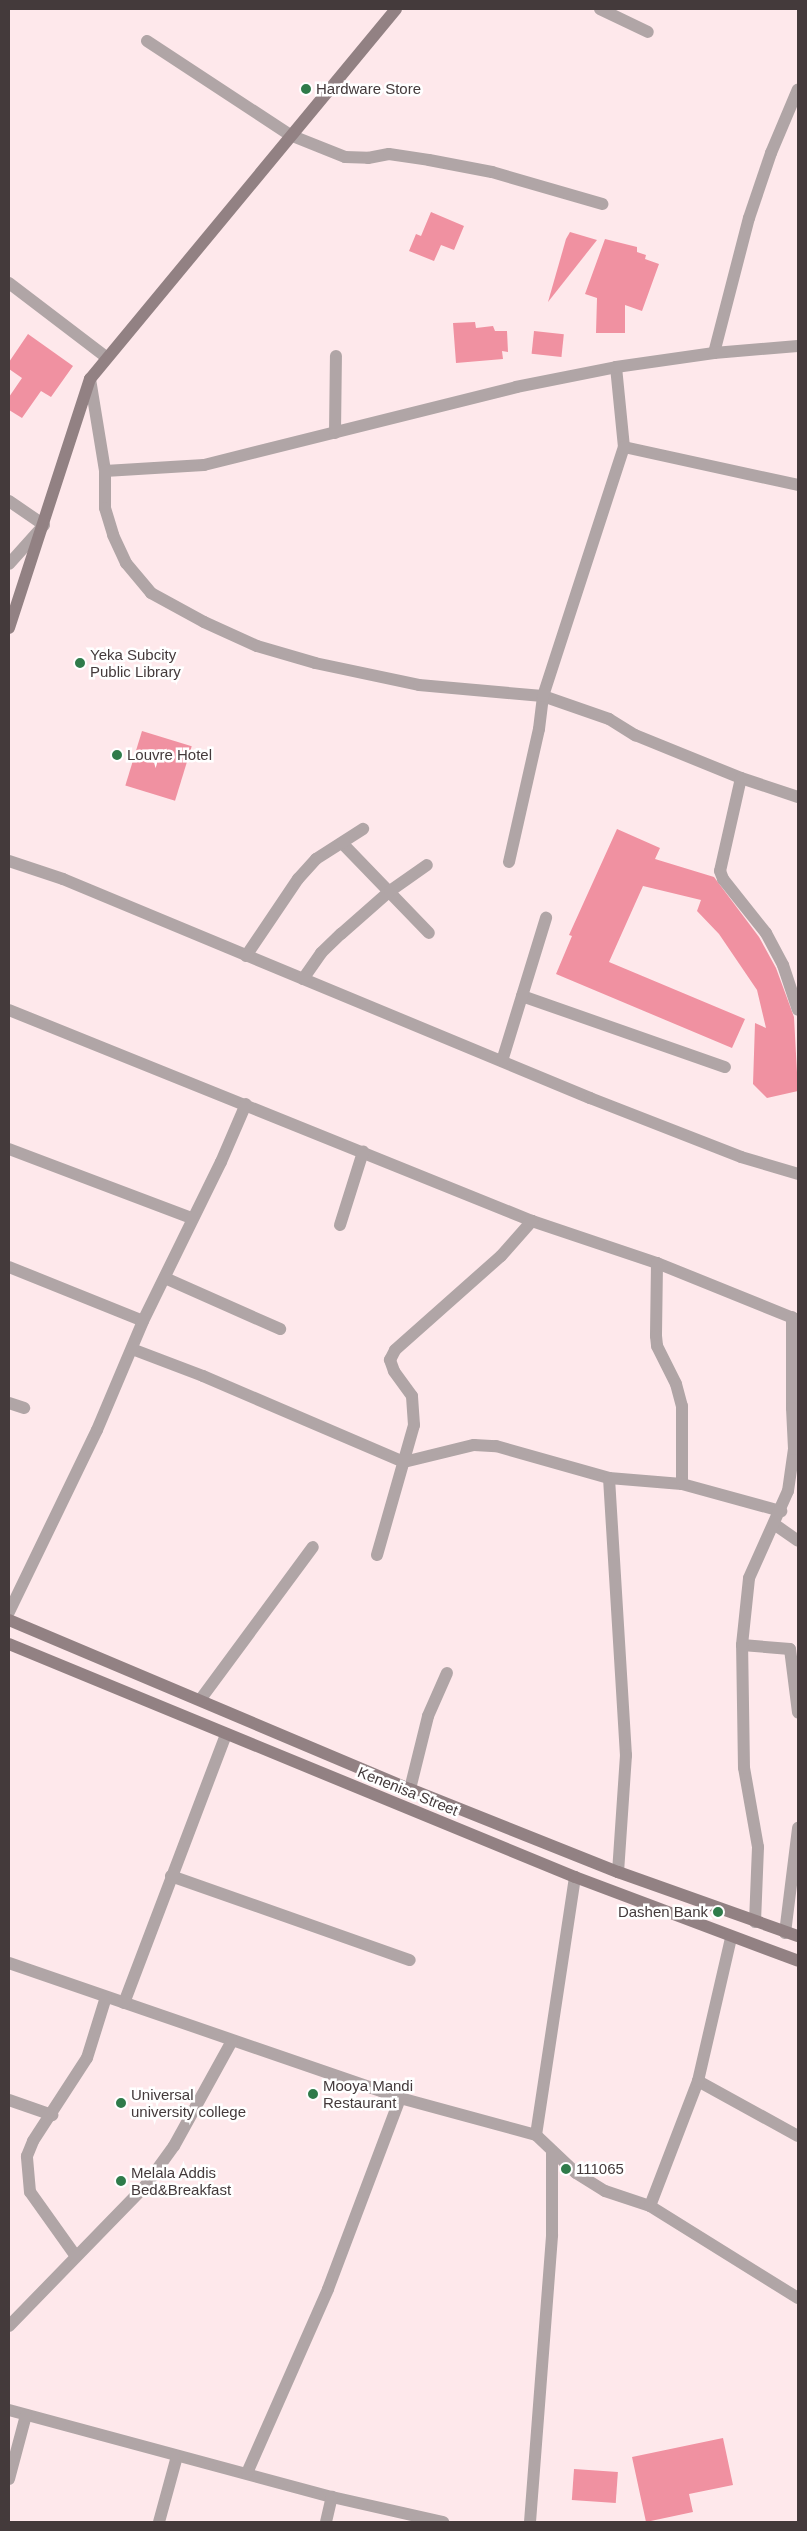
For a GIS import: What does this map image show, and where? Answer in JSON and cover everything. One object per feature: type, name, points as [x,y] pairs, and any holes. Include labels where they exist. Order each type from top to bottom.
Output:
[{"type":"main road","points":[[9,628],[90,379],[106,357],[396,9]]},
{"type":"main road","name":"Kenenisa Street","points":[[9,1620],[410,1788],[618,1872],[785,1933],[798,1936]]},
{"type":"main road","name":"Kenenisa Street","points":[[9,1644],[575,1877],[731,1938],[798,1961]]},
{"type":"street","points":[[600,9],[648,32]]},
{"type":"street","points":[[147,41],[290,136],[345,157],[368,158],[389,154],[429,160],[492,172],[602,204]]},
{"type":"street","points":[[714,353],[749,218],[771,153],[798,90]]},
{"type":"street","points":[[9,283],[106,357]]},
{"type":"street","points":[[105,470],[204,465],[516,386],[616,367],[714,353],[798,346]]},
{"type":"street","points":[[335,433],[336,356]]},
{"type":"street","points":[[509,862],[539,729],[543,696],[624,447],[616,367]]},
{"type":"street","points":[[90,379],[105,470],[105,508],[113,535],[126,562],[151,593],[204,622],[257,646],[315,663],[419,685],[543,696],[609,719],[634,735],[740,778],[798,796]]},
{"type":"street","points":[[624,447],[798,485]]},
{"type":"street","points":[[9,501],[44,525],[9,564]]},
{"type":"street","points":[[740,778],[720,871],[723,879],[766,933],[783,964],[798,1010]]},
{"type":"street","points":[[246,956],[298,879],[316,860],[362,829]]},
{"type":"street","points":[[342,843],[430,933]]},
{"type":"street","points":[[9,861],[63,879],[303,980],[742,1157],[798,1174]]},
{"type":"street","points":[[303,980],[321,953],[390,891],[427,865]]},
{"type":"street","points":[[502,1061],[546,918]]},
{"type":"street","points":[[522,996],[725,1067]]},
{"type":"street","points":[[9,1010],[246,1104],[532,1222],[656,1263],[795,1318],[794,1449],[781,1512],[749,1578],[742,1645],[744,1768],[758,1847],[755,1922]]},
{"type":"street","points":[[9,1612],[132,1349],[143,1321],[166,1278],[192,1218],[221,1162],[246,1104]]},
{"type":"street","points":[[9,1149],[192,1218]]},
{"type":"street","points":[[340,1224],[363,1152]]},
{"type":"street","points":[[377,1555],[414,1425],[412,1396],[394,1371],[390,1360],[395,1350],[501,1256],[532,1222]]},
{"type":"street","points":[[656,1263],[657,1346],[676,1384],[682,1406],[682,1484]]},
{"type":"street","points":[[9,1267],[143,1321]]},
{"type":"street","points":[[166,1278],[280,1329]]},
{"type":"street","points":[[132,1349],[203,1376],[404,1462],[474,1445],[496,1446],[609,1478],[682,1484],[781,1512]]},
{"type":"street","points":[[9,1403],[24,1408]]},
{"type":"street","points":[[609,1478],[626,1755],[618,1872]]},
{"type":"street","points":[[774,1524],[798,1541]]},
{"type":"street","points":[[200,1700],[313,1547]]},
{"type":"street","points":[[742,1645],[790,1649],[798,1712]]},
{"type":"street","points":[[410,1788],[428,1716],[447,1673]]},
{"type":"street","points":[[124,2003],[226,1734]]},
{"type":"street","points":[[785,1933],[798,1828]]},
{"type":"street","points":[[171,1876],[410,1960]]},
{"type":"street","points":[[536,2135],[575,1877]]},
{"type":"street","points":[[650,2206],[698,2081],[731,1938]]},
{"type":"street","points":[[9,1963],[400,2098],[536,2135],[576,2173],[605,2191],[650,2206],[798,2298]]},
{"type":"street","points":[[75,2255],[30,2192],[26,2173],[27,2156],[33,2141],[52,2115],[87,2058],[106,1997]]},
{"type":"street","points":[[9,2326],[75,2255],[124,2211],[145,2186],[174,2146],[232,2041]]},
{"type":"street","points":[[698,2081],[798,2136]]},
{"type":"street","points":[[247,2474],[328,2290],[400,2098]]},
{"type":"street","points":[[9,2100],[52,2115]]},
{"type":"street","points":[[530,2522],[552,2235],[552,2151]]},
{"type":"street","points":[[9,2410],[332,2497],[443,2522]]},
{"type":"street","points":[[9,2479],[26,2415]]},
{"type":"street","points":[[159,2522],[177,2456]]},
{"type":"street","points":[[326,2522],[332,2497]]},
{"type":"building","points":[[431,212],[464,226],[454,250],[441,245],[434,261],[409,251],[416,234],[421,236]]},
{"type":"building","points":[[570,232],[597,240],[548,302],[566,239]]},
{"type":"building","points":[[605,239],[637,247],[637,252],[646,255],[645,259],[659,264],[642,311],[625,305],[625,333],[596,333],[597,298],[585,294]]},
{"type":"building","points":[[475,322],[476,328],[493,326],[495,331],[507,331],[508,352],[502,351],[503,359],[456,363],[453,323]]},
{"type":"building","points":[[534,331],[564,334],[561,357],[532,354]]},
{"type":"building","points":[[28,334],[73,366],[51,397],[41,391],[22,418],[9,410],[9,397],[22,378],[9,369],[9,362]]},
{"type":"building","points":[[142,731],[192,746],[175,801],[125,786]]},
{"type":"building","points":[[617,829],[660,848],[655,859],[714,877],[759,937],[776,968],[794,1017],[798,1091],[767,1098],[753,1084],[755,1023],[766,1028],[757,990],[719,934],[697,911],[701,900],[643,886],[609,962],[745,1019],[732,1048],[556,974],[572,936],[569,935]]},
{"type":"building","points":[[723,2438],[733,2485],[689,2494],[693,2512],[646,2522],[632,2457]]},
{"type":"building","points":[[574,2469],[618,2472],[616,2503],[572,2500]]},
{"type":"place","name":"Hardware Store","points":[[306,89]]},
{"type":"place","name":"Yeka Subcity Public Library","points":[[80,663]]},
{"type":"place","name":"Louvre Hotel","points":[[117,755]]},
{"type":"place","name":"Dashen Bank","points":[[718,1912]]},
{"type":"place","name":"Mooya Mandi Restaurant","points":[[313,2094]]},
{"type":"place","name":"Universal university college","points":[[121,2103]]},
{"type":"place","name":"111065","points":[[566,2169]]},
{"type":"place","name":"Melala Addis Bed&Breakfast","points":[[121,2181]]}]
